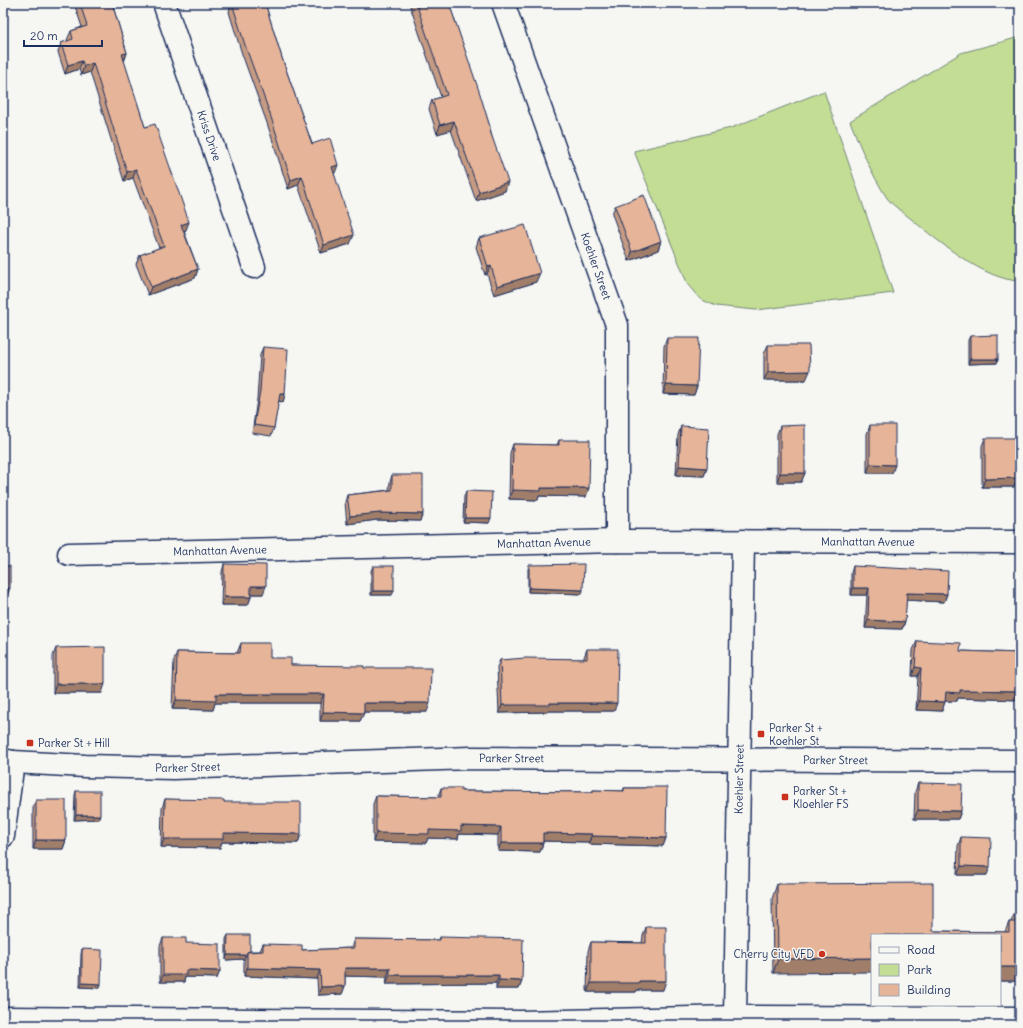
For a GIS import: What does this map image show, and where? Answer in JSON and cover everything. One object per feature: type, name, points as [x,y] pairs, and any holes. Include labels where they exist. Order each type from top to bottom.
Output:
[{"type":"street","name":"Kriss Drive","points":[[164,3],[254,267]]},
{"type":"street","name":"Koehler Street","points":[[503,3],[617,325],[617,541]]},
{"type":"street","name":"Manhattan Avenue","points":[[69,554],[617,541],[1020,542]]},
{"type":"street","name":"Koehler Street","points":[[734,1017],[740,760],[742,541]]},
{"type":"street","name":"Parker Street","points":[[8,761],[85,766],[173,768],[472,758],[1020,761]]},
{"type":"street","points":[[3,836],[8,761]]},
{"type":"street","points":[[3,1018],[520,1024],[734,1017],[1020,1018]]},
{"type":"green space","points":[[1020,37],[1020,281],[1006,279],[992,274],[962,258],[892,204],[881,189],[871,170],[850,121],[961,53]]},
{"type":"green space","points":[[824,91],[893,293],[756,310],[716,306],[700,299],[688,285],[634,151],[731,128]]},
{"type":"building","points":[[80,3],[112,3],[127,53],[122,54],[145,127],[155,124],[189,222],[181,225],[198,269],[151,287],[140,255],[164,246],[136,169],[127,172],[93,63],[84,66],[82,61],[68,65],[61,43],[73,39],[71,31],[87,26]]},
{"type":"building","points":[[232,3],[265,3],[282,58],[312,144],[330,138],[338,165],[332,167],[354,235],[324,245],[302,176],[291,180]]},
{"type":"building","points":[[416,3],[449,3],[508,182],[479,192],[454,121],[440,125],[432,100],[447,95]]},
{"type":"building","points":[[644,195],[661,241],[632,252],[615,206]]},
{"type":"building","points":[[525,225],[540,273],[497,286],[491,266],[488,267],[479,238]]},
{"type":"building","points":[[998,335],[998,359],[970,359],[970,336]]},
{"type":"building","points":[[667,338],[699,338],[697,386],[666,385]]},
{"type":"building","points":[[768,345],[809,345],[810,371],[768,372]]},
{"type":"building","points":[[263,347],[288,349],[285,394],[280,394],[274,428],[254,425],[260,391]]},
{"type":"building","points":[[805,425],[805,473],[780,473],[780,426]]},
{"type":"building","points":[[870,425],[895,425],[895,465],[870,464]]},
{"type":"building","points":[[681,426],[709,428],[707,468],[679,466]]},
{"type":"building","points":[[985,438],[1018,438],[1018,478],[985,479]]},
{"type":"building","points":[[559,440],[590,440],[589,488],[541,488],[541,491],[512,490],[513,444],[559,445]]},
{"type":"building","points":[[392,475],[423,475],[423,514],[380,513],[350,516],[347,495],[392,490]]},
{"type":"building","points":[[466,491],[492,492],[491,518],[465,518]]},
{"type":"building","points":[[224,564],[266,565],[266,586],[251,586],[251,597],[224,597]]},
{"type":"building","points":[[584,564],[583,590],[529,588],[529,565]]},
{"type":"building","points":[[3,566],[10,566],[10,588],[3,587]]},
{"type":"building","points":[[373,566],[394,566],[394,591],[373,591]]},
{"type":"building","points":[[853,566],[948,571],[947,594],[907,593],[905,622],[868,620],[869,588],[853,588]]},
{"type":"building","points":[[917,641],[961,643],[960,651],[1020,653],[1020,691],[960,690],[960,693],[946,692],[945,702],[919,701],[921,668],[915,667]]},
{"type":"building","points":[[241,643],[270,643],[270,658],[291,658],[291,665],[364,666],[364,668],[431,668],[430,703],[364,703],[364,713],[323,712],[324,694],[216,694],[216,701],[176,700],[177,652],[240,653]]},
{"type":"building","points":[[105,647],[105,684],[56,684],[56,648]]},
{"type":"building","points":[[587,649],[618,649],[617,703],[502,705],[500,660],[526,658],[587,659]]},
{"type":"building","points":[[918,783],[962,784],[961,811],[918,810]]},
{"type":"building","points":[[667,787],[666,838],[543,833],[543,843],[501,843],[501,827],[461,826],[461,831],[429,830],[429,834],[376,833],[376,796],[441,797],[441,788],[461,788],[461,791],[593,792],[593,790],[624,791],[624,788]]},
{"type":"building","points":[[76,791],[100,791],[100,815],[76,815]]},
{"type":"building","points":[[165,799],[224,800],[224,802],[301,802],[301,834],[223,833],[223,839],[164,839]]},
{"type":"building","points":[[36,800],[66,800],[66,840],[36,840]]},
{"type":"building","points":[[961,837],[991,838],[990,867],[961,866]]},
{"type":"building","name":"Cherry City VFD","points":[[933,883],[933,931],[1009,932],[1009,922],[1016,922],[1016,910],[1020,910],[1020,967],[1001,967],[1001,934],[871,934],[871,958],[778,959],[777,884]]},
{"type":"building","points":[[646,927],[666,927],[666,981],[639,981],[639,983],[591,983],[591,942],[646,943]]},
{"type":"building","points":[[228,935],[250,935],[250,951],[247,952],[246,955],[227,955]]},
{"type":"building","points":[[440,937],[523,939],[522,981],[499,980],[499,975],[390,975],[390,968],[345,968],[345,986],[321,987],[320,970],[247,968],[247,952],[263,951],[263,944],[302,945],[302,950],[354,948],[354,939],[440,940]]},
{"type":"building","points":[[163,938],[186,938],[186,943],[220,944],[220,971],[186,970],[186,975],[163,975]]},
{"type":"building","points":[[82,949],[102,950],[101,984],[82,983]]},
{"type":"place","name":"Parker St + Koehler St","points":[[761,734]]},
{"type":"place","name":"Parker St + Hill","points":[[30,743]]},
{"type":"place","name":"Parker St + Kloehler FS","points":[[785,797]]},
{"type":"place","name":"Cherry City VFD","points":[[822,954]]}]
